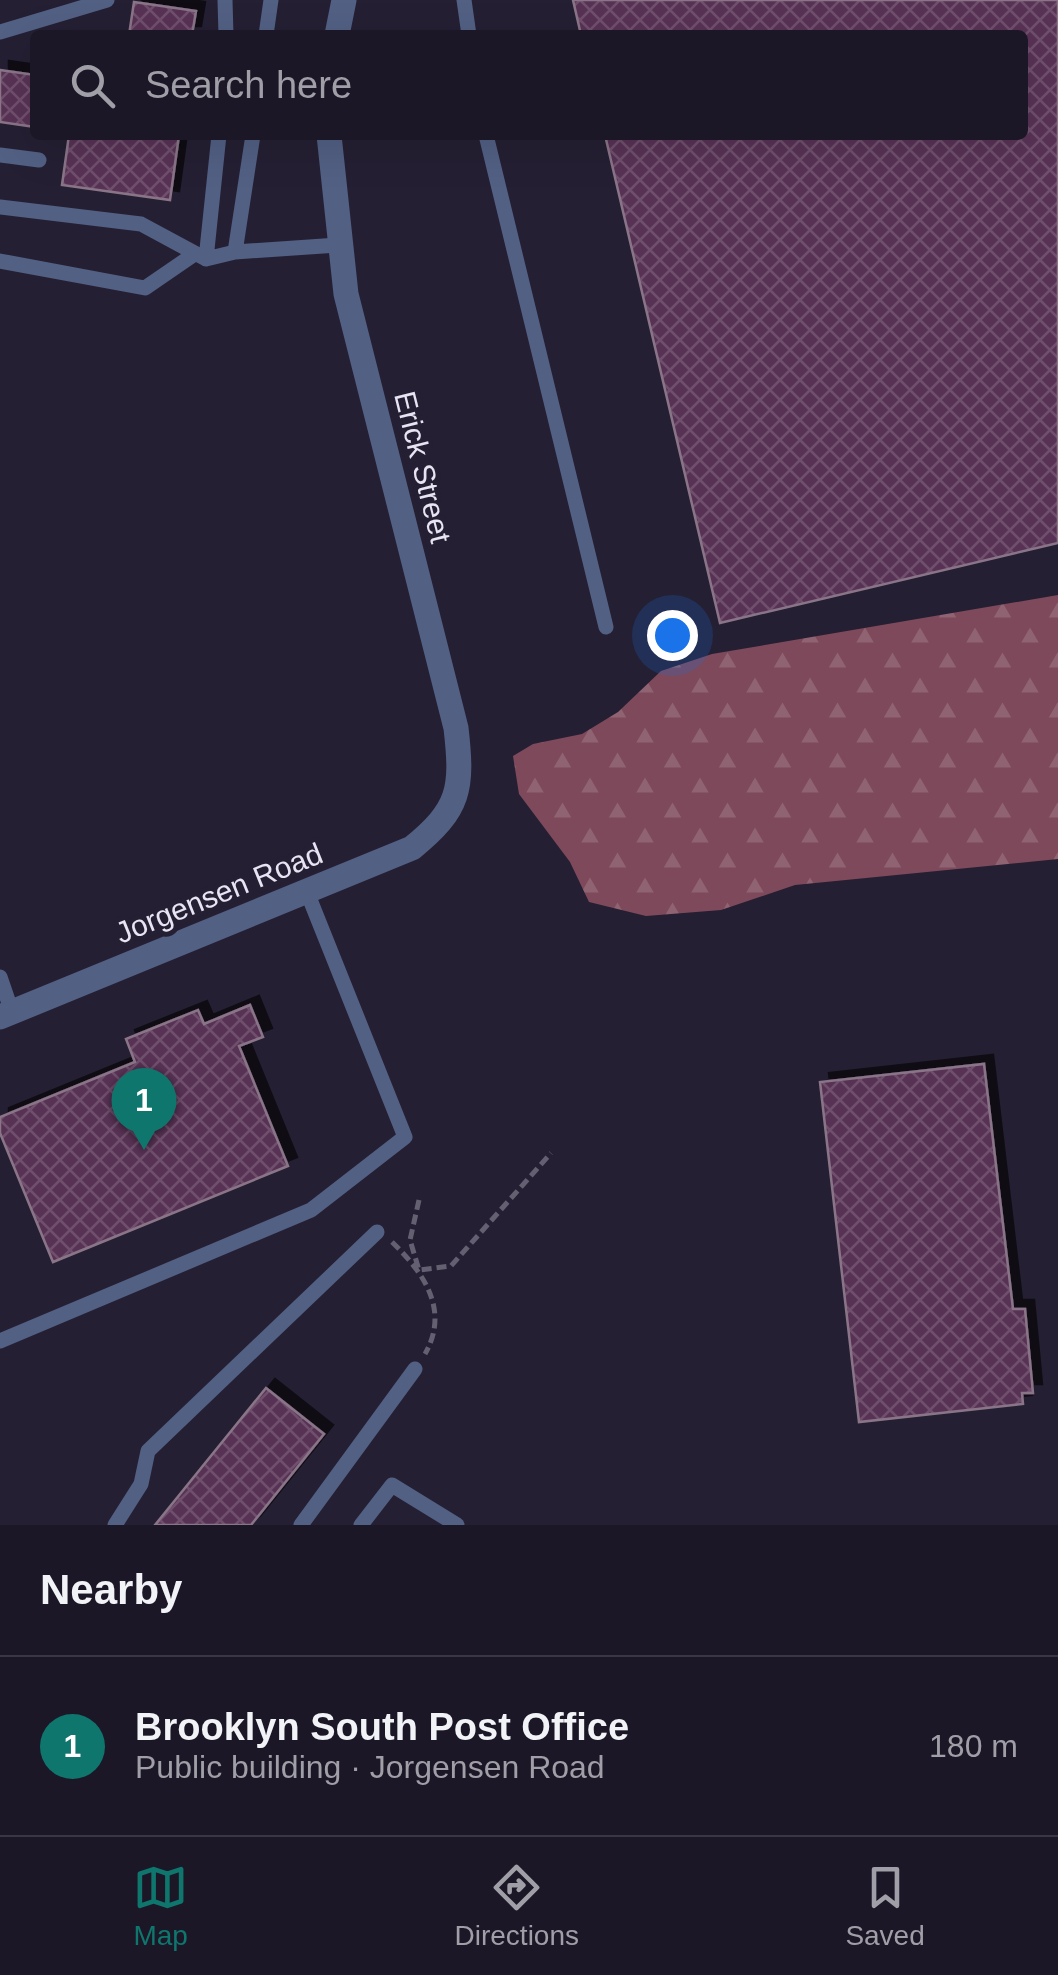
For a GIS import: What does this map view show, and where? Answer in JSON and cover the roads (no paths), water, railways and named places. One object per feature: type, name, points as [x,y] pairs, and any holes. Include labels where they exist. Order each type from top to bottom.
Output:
[{"type":"street","points":[[339,30],[344,0]]},
{"type":"street","name":"Erick Street","points":[[328,140],[346,294],[456,728],[460,786],[450,811]]},
{"type":"street","name":"Jorgensen Road","points":[[6,1014],[412,848],[450,811]]},
{"type":"lane","points":[[0,32],[107,0]]},
{"type":"lane","points":[[224,0],[226,30]]},
{"type":"lane","points":[[267,30],[271,0]]},
{"type":"lane","points":[[464,0],[468,30]]},
{"type":"lane","points":[[199,257],[218,140]]},
{"type":"lane","points":[[235,252],[252,140]]},
{"type":"lane","points":[[487,140],[606,628]]},
{"type":"lane","points":[[0,154],[39,160]]},
{"type":"lane","points":[[0,207],[141,224],[199,257]]},
{"type":"lane","points":[[0,262],[145,288],[199,257],[338,246]]},
{"type":"lane","points":[[0,1340],[311,1210],[405,1137],[307,892]]},
{"type":"lane","points":[[0,977],[6,1014]]},
{"type":"lane","points":[[115,1525],[141,1484],[148,1451],[376,1232]]},
{"type":"lane","points":[[301,1525],[415,1369]]},
{"type":"lane","points":[[361,1525],[392,1485],[457,1525]]},
{"type":"place","name":"Brooklyn South Post Office","points":[[144,1150]]}]
